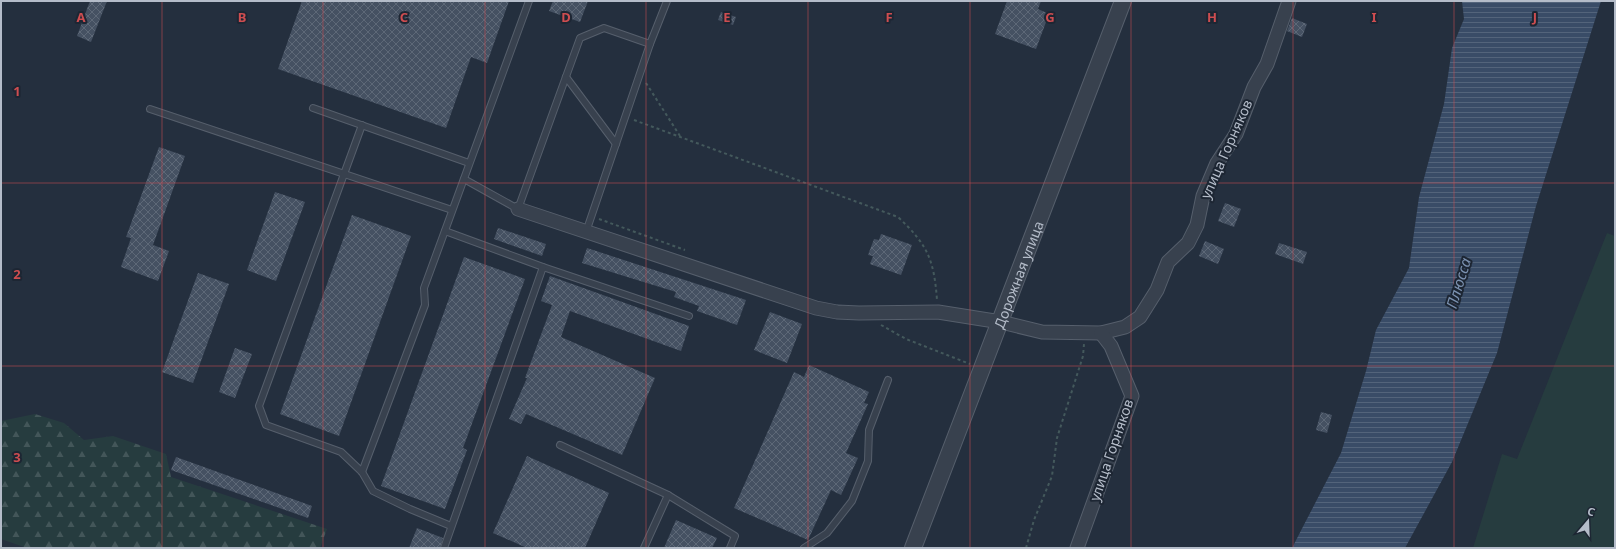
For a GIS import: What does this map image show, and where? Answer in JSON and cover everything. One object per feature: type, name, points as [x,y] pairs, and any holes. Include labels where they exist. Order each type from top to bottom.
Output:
[{"type":"street","name":"Дорожная улица","points":[[913,548],[1123,1]]},
{"type":"street","name":"улица Горняков","points":[[518,208],[816,308],[837,312],[859,313],[938,312],[1001,322],[1042,332],[1101,333],[1125,328],[1140,317],[1157,290],[1168,262],[1188,244],[1197,225],[1203,196],[1217,163],[1236,134],[1248,99],[1267,64],[1289,1]]},
{"type":"street","name":"улица Горняков","points":[[1077,548],[1132,396],[1111,346],[1101,333]]},
{"type":"lane","points":[[362,472],[425,305],[424,288],[529,1]]},
{"type":"lane","points":[[586,232],[650,44],[667,1]]},
{"type":"lane","points":[[464,179],[518,208],[580,38],[604,28],[650,44]]},
{"type":"lane","points":[[566,77],[616,144]]},
{"type":"lane","points":[[313,108],[470,163]]},
{"type":"lane","points":[[150,109],[452,210]]},
{"type":"lane","points":[[362,125],[259,406],[266,425],[341,452],[362,472],[374,490],[410,509],[451,526]]},
{"type":"lane","points":[[444,231],[543,267],[689,316]]},
{"type":"lane","points":[[444,548],[543,267]]},
{"type":"lane","points":[[804,548],[827,533],[852,501],[868,461],[869,430],[888,380]]},
{"type":"lane","points":[[560,445],[668,495],[735,536],[730,548]]},
{"type":"lane","points":[[644,548],[668,495]]},
{"type":"path","points":[[640,73],[681,137]]},
{"type":"path","points":[[625,117],[898,217],[918,235],[930,259],[935,277],[938,312]]},
{"type":"path","points":[[1026,548],[1034,520],[1052,476],[1057,438],[1083,356],[1085,333]]},
{"type":"green space","points":[[1607,233],[1615,236],[1615,548],[1473,548],[1502,454],[1517,459]]},
{"type":"green space","points":[[35,414],[64,423],[84,440],[113,436],[166,454],[171,477],[327,529],[320,548],[27,548],[1,539],[1,421]]},
{"type":"water","name":"Плюсса","points":[[1462,1],[1601,1],[1536,206],[1497,353],[1452,462],[1405,548],[1292,548],[1341,453],[1366,371],[1376,330],[1409,268],[1419,197],[1444,104],[1452,48],[1464,19]]},
{"type":"building","points":[[90,1],[107,1],[91,42],[77,36]]},
{"type":"building","points":[[302,1],[509,1],[487,63],[471,57],[446,128],[278,69]]},
{"type":"building","points":[[553,1],[588,1],[580,22],[549,11]]},
{"type":"building","points":[[1007,1],[1041,1],[1038,9],[1049,14],[1036,49],[995,34]]},
{"type":"building","points":[[721,12],[736,17],[733,25],[718,20]]},
{"type":"building","points":[[1292,18],[1307,24],[1302,37],[1287,31]]},
{"type":"building","points":[[159,147],[185,156],[153,245],[169,251],[158,281],[121,267],[131,238],[126,237]]},
{"type":"building","points":[[275,192],[305,202],[276,281],[247,270]]},
{"type":"building","points":[[1225,203],[1241,209],[1234,227],[1218,221]]},
{"type":"building","points":[[352,215],[411,236],[339,436],[280,414]]},
{"type":"building","points":[[498,228],[546,244],[542,256],[494,239]]},
{"type":"building","points":[[881,234],[912,245],[901,275],[870,264],[873,256],[868,255],[874,239],[879,240]]},
{"type":"building","points":[[1205,241],[1224,249],[1218,264],[1199,256]]},
{"type":"building","points":[[1279,243],[1307,252],[1303,264],[1275,254]]},
{"type":"building","points":[[587,248],[746,300],[737,325],[697,311],[699,306],[674,297],[676,292],[582,263]]},
{"type":"building","points":[[464,257],[525,279],[463,448],[467,450],[445,509],[381,486]]},
{"type":"building","points":[[198,273],[229,284],[193,383],[162,372]]},
{"type":"building","points":[[550,276],[689,326],[681,351],[570,311],[561,337],[655,378],[622,455],[526,414],[521,424],[509,419],[527,378],[525,378],[552,305],[541,301]]},
{"type":"building","points":[[770,312],[802,324],[787,363],[754,350]]},
{"type":"building","points":[[235,348],[252,354],[235,398],[219,392]]},
{"type":"building","points":[[809,365],[869,392],[864,403],[868,404],[846,453],[858,458],[841,495],[831,490],[808,540],[734,508],[794,372],[804,377]]},
{"type":"building","points":[[1321,412],[1332,415],[1327,433],[1316,430]]},
{"type":"building","points":[[527,456],[609,493],[585,548],[527,548],[493,533]]},
{"type":"building","points":[[176,457],[312,506],[308,518],[171,470]]},
{"type":"building","points":[[676,520],[717,538],[712,548],[664,548]]},
{"type":"building","points":[[417,528],[443,538],[440,548],[409,548]]}]
